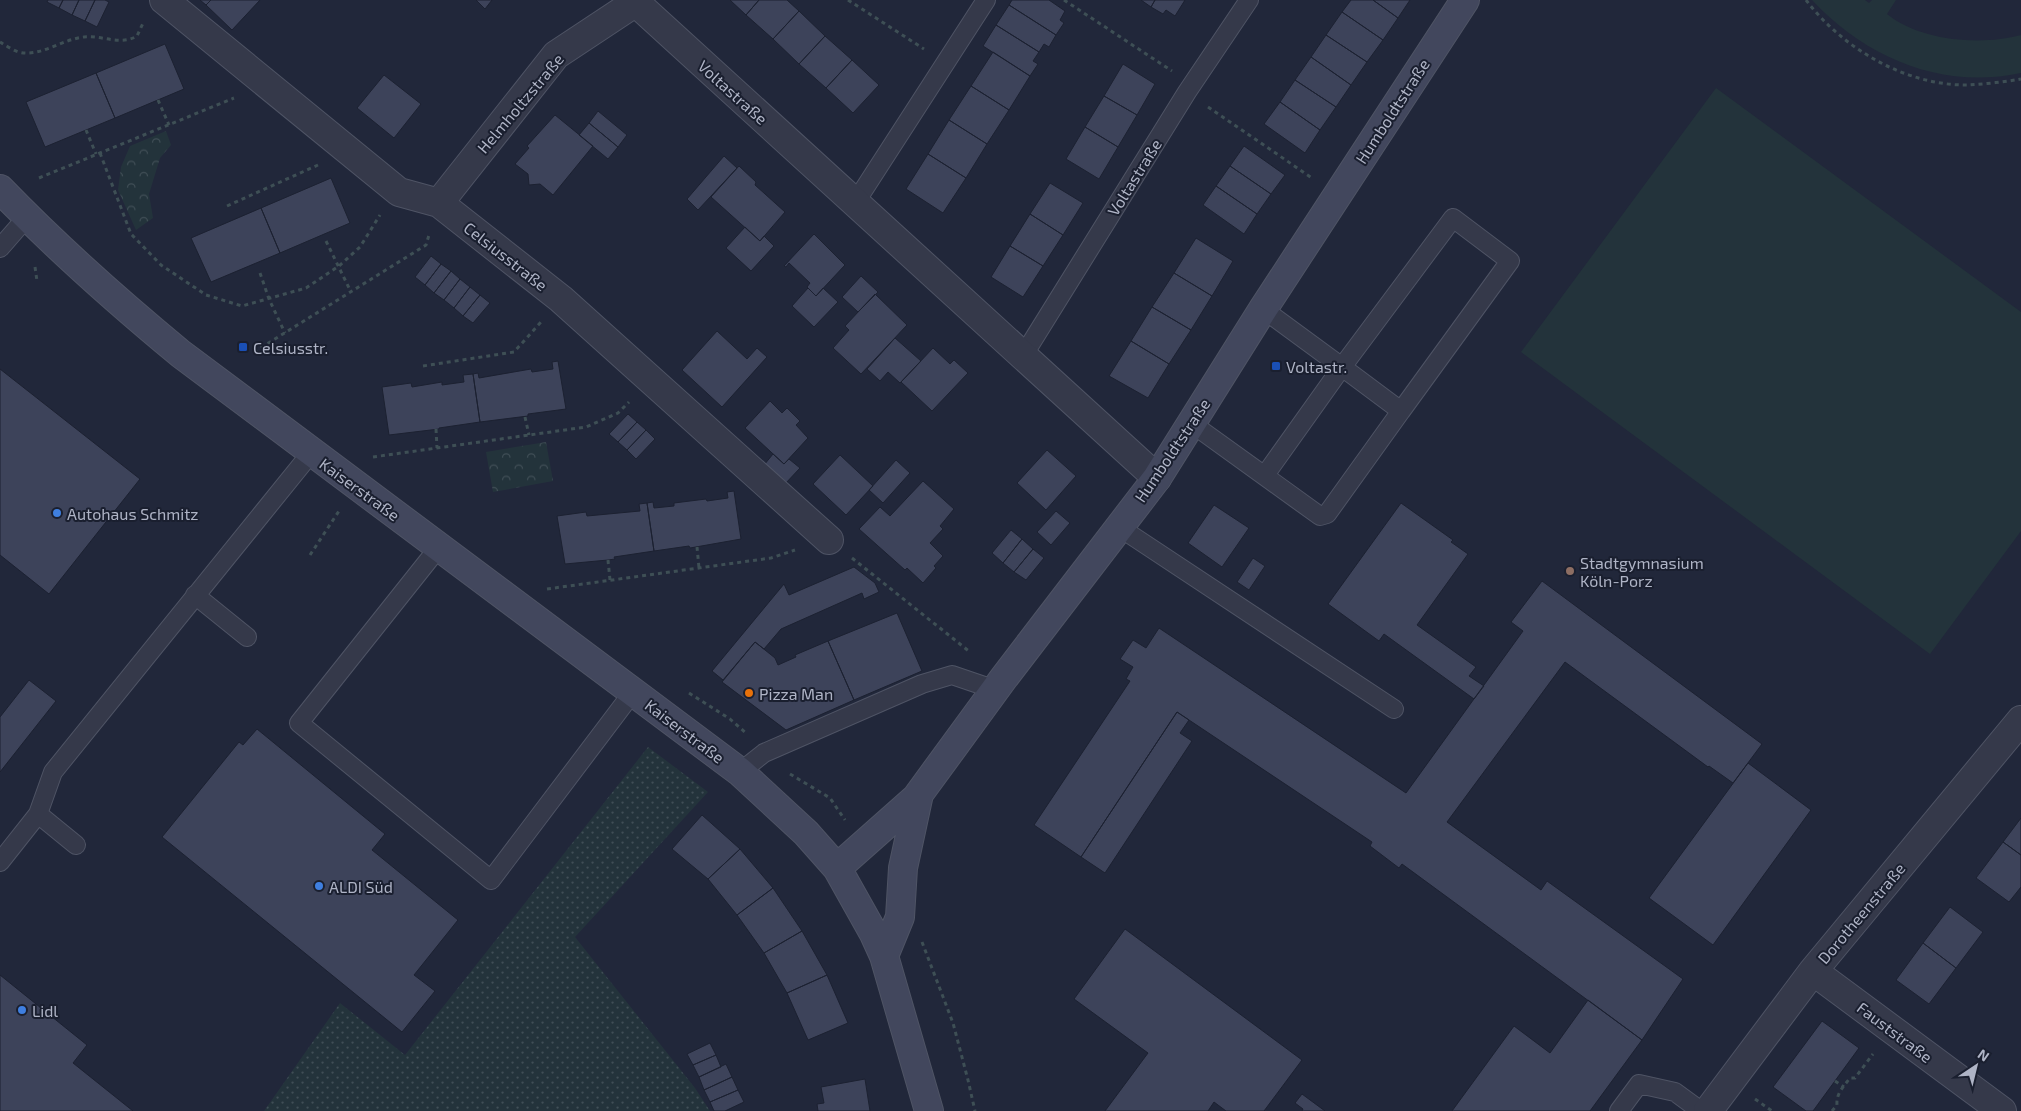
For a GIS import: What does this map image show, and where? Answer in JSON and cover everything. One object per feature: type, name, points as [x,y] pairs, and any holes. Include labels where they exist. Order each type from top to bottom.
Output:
[{"type":"main road","name":"Humboldtstraße","points":[[837,868],[919,794],[1157,478],[1336,195],[1465,0]]},
{"type":"main road","name":"Kaiserstraße","points":[[0,189],[108,293],[167,342],[311,453],[440,547],[740,772],[806,833],[837,868],[874,934],[884,956],[929,1111]]},
{"type":"main road","points":[[884,956],[900,917],[903,868],[919,794]]},
{"type":"street","name":"Helmholtzstraße","points":[[438,203],[556,55],[636,1]]},
{"type":"street","name":"Voltastraße","points":[[636,1],[855,204],[1157,478]]},
{"type":"street","name":"Celsiusstraße","points":[[154,9],[267,84],[399,192],[438,203],[560,299],[829,540]]},
{"type":"street","name":"Dorotheenstraße","points":[[1708,1111],[1813,971],[2021,720]]},
{"type":"street","name":"Fauststraße","points":[[1813,971],[2002,1111]]},
{"type":"lane","points":[[855,204],[986,0]]},
{"type":"lane","name":"Voltastraße","points":[[1023,356],[1189,88],[1249,0]]},
{"type":"lane","points":[[0,248],[27,217]]},
{"type":"lane","points":[[1191,423],[1320,516],[1326,516],[1510,261],[1453,218],[1342,367],[1265,476]]},
{"type":"lane","points":[[1263,309],[1401,410]]},
{"type":"lane","name":"Kaiserstraße","points":[[0,862],[38,814],[53,772],[311,453]]},
{"type":"lane","points":[[1119,527],[1394,709]]},
{"type":"lane","points":[[440,547],[299,723],[491,880],[633,692]]},
{"type":"lane","points":[[195,595],[247,637]]},
{"type":"lane","points":[[740,772],[764,753],[922,684],[952,674],[1000,685]]},
{"type":"lane","points":[[38,814],[76,845]]},
{"type":"lane","points":[[1619,1111],[1639,1084],[1674,1092],[1701,1111]]},
{"type":"path","points":[[848,0],[945,63]]},
{"type":"path","points":[[1064,0],[1336,195]]},
{"type":"path","points":[[1806,0],[1836,32],[1882,63],[1910,75],[1935,81],[1966,85],[2021,79]]},
{"type":"path","points":[[0,42],[12,50],[24,53],[38,52],[72,38],[90,36],[122,42],[137,36],[154,9]]},
{"type":"path","points":[[39,178],[267,84]]},
{"type":"path","points":[[158,100],[169,125]]},
{"type":"path","points":[[86,130],[98,153],[131,234],[161,265],[206,295],[242,306],[306,288],[338,266],[360,248],[380,214],[399,192]]},
{"type":"path","points":[[227,206],[348,151]]},
{"type":"path","points":[[254,352],[426,245],[438,203]]},
{"type":"path","points":[[326,241],[351,292]]},
{"type":"path","points":[[260,274],[285,333]]},
{"type":"path","points":[[422,366],[514,352],[560,299]]},
{"type":"path","points":[[373,457],[586,427],[618,413],[650,379]]},
{"type":"path","points":[[525,417],[529,435]]},
{"type":"path","points":[[436,430],[438,448]]},
{"type":"path","points":[[310,555],[340,510]]},
{"type":"path","points":[[546,589],[771,558],[829,540],[1000,685]]},
{"type":"path","points":[[697,547],[699,568]]},
{"type":"path","points":[[608,560],[610,580]]},
{"type":"path","points":[[1832,1111],[1837,1105],[1836,1097],[1850,1078],[1855,1078],[1891,1029]]},
{"type":"path","points":[[1835,1081],[1844,1087]]},
{"type":"green space","points":[[1812,0],[1865,0],[1869,3],[1872,0],[1896,0],[1887,14],[1916,30],[1951,39],[1988,40],[2021,35],[2021,73],[1992,77],[1963,77],[1934,73],[1907,65],[1881,53],[1856,38]]},
{"type":"green space","points":[[1716,88],[2021,312],[2021,531],[1930,654],[1521,352]]},
{"type":"green space","points":[[166,131],[171,145],[160,158],[149,194],[153,218],[136,230],[118,190],[121,167],[130,146]]},
{"type":"green space","points":[[546,442],[553,481],[493,492],[486,452]]},
{"type":"green space","points":[[648,747],[708,792],[575,937],[695,1088],[710,1111],[264,1111],[340,1003],[405,1055]]},
{"type":"building","points":[[48,0],[63,0],[59,8],[47,2]]},
{"type":"building","points":[[63,0],[79,0],[72,15],[59,8]]},
{"type":"building","points":[[79,0],[95,0],[85,21],[72,15]]},
{"type":"building","points":[[95,0],[109,2],[97,27],[85,21]]},
{"type":"building","points":[[200,0],[211,0],[206,5]]},
{"type":"building","points":[[211,0],[260,0],[232,30],[206,5]]},
{"type":"building","points":[[476,0],[492,0],[485,9]]},
{"type":"building","points":[[730,0],[759,0],[746,15]]},
{"type":"building","points":[[759,0],[787,0],[799,11],[773,39],[746,15]]},
{"type":"building","points":[[1012,0],[1049,0],[1065,11],[1060,20],[1064,23],[1056,35],[1009,5]]},
{"type":"building","points":[[1141,0],[1155,0],[1151,7]]},
{"type":"building","points":[[1155,0],[1185,0],[1175,16],[1166,10],[1163,14],[1151,7]]},
{"type":"building","points":[[1351,0],[1373,0],[1398,18],[1383,40],[1342,12]]},
{"type":"building","points":[[1373,0],[1410,0],[1398,18]]},
{"type":"building","points":[[1009,5],[1056,35],[1049,47],[1044,44],[1039,52],[996,25]]},
{"type":"building","points":[[799,11],[825,36],[799,64],[773,39]]},
{"type":"building","points":[[1342,12],[1383,40],[1367,62],[1326,35]]},
{"type":"building","points":[[996,25],[1039,52],[1033,61],[1038,64],[1030,76],[983,46]]},
{"type":"building","points":[[1326,35],[1367,62],[1351,85],[1311,57]]},
{"type":"building","points":[[825,36],[852,60],[826,88],[799,64]]},
{"type":"building","points":[[165,44],[184,89],[115,118],[96,73]]},
{"type":"building","points":[[993,52],[1030,76],[1009,110],[971,86]]},
{"type":"building","points":[[1311,57],[1351,85],[1336,107],[1295,80]]},
{"type":"building","points":[[852,60],[879,85],[853,113],[826,88]]},
{"type":"building","points":[[1123,64],[1155,84],[1137,115],[1104,96]]},
{"type":"building","points":[[96,73],[115,118],[45,147],[26,102]]},
{"type":"building","points":[[384,75],[421,104],[394,138],[357,108]]},
{"type":"building","points":[[1295,80],[1336,107],[1320,130],[1280,102]]},
{"type":"building","points":[[971,86],[1009,110],[987,144],[949,120]]},
{"type":"building","points":[[1104,96],[1137,115],[1118,147],[1085,127]]},
{"type":"building","points":[[1280,102],[1320,130],[1305,153],[1264,124]]},
{"type":"building","points":[[598,111],[627,135],[618,147],[589,123]]},
{"type":"building","points":[[555,115],[593,146],[553,195],[540,184],[529,185],[528,174],[515,164],[529,148],[527,146]]},
{"type":"building","points":[[949,120],[987,144],[966,178],[928,154]]},
{"type":"building","points":[[589,123],[618,147],[608,159],[579,135]]},
{"type":"building","points":[[1085,127],[1118,147],[1099,179],[1066,159]]},
{"type":"building","points":[[1244,146],[1285,175],[1271,194],[1230,166]]},
{"type":"building","points":[[928,154],[966,178],[943,213],[906,189]]},
{"type":"building","points":[[724,156],[737,168],[698,210],[687,199]]},
{"type":"building","points":[[739,166],[756,182],[755,185],[785,212],[760,241],[711,197]]},
{"type":"building","points":[[1230,166],[1271,194],[1257,214],[1216,186]]},
{"type":"building","points":[[331,178],[350,223],[280,253],[261,208]]},
{"type":"building","points":[[1050,183],[1083,203],[1063,235],[1030,214]]},
{"type":"building","points":[[1216,186],[1257,214],[1244,234],[1203,205]]},
{"type":"building","points":[[261,208],[280,253],[211,282],[191,238]]},
{"type":"building","points":[[1030,214],[1063,235],[1043,266],[1010,246]]},
{"type":"building","points":[[745,227],[760,241],[764,236],[774,246],[751,271],[726,248]]},
{"type":"building","points":[[814,234],[845,265],[816,296],[807,287],[810,283],[789,263],[786,267],[784,266]]},
{"type":"building","points":[[1196,238],[1233,261],[1212,296],[1174,273]]},
{"type":"building","points":[[1010,246],[1043,266],[1023,297],[991,277]]},
{"type":"building","points":[[431,256],[441,264],[425,285],[415,277]]},
{"type":"building","points":[[441,264],[451,271],[434,293],[425,285]]},
{"type":"building","points":[[451,271],[460,279],[444,300],[434,293]]},
{"type":"building","points":[[1174,273],[1212,296],[1191,330],[1152,307]]},
{"type":"building","points":[[861,276],[878,292],[858,312],[842,297]]},
{"type":"building","points":[[460,279],[470,287],[454,308],[444,300]]},
{"type":"building","points":[[470,287],[480,295],[463,316],[454,308]]},
{"type":"building","points":[[808,288],[816,296],[823,288],[838,302],[814,327],[792,306]]},
{"type":"building","points":[[875,294],[907,325],[861,374],[833,348],[849,330],[845,326]]},
{"type":"building","points":[[480,295],[490,303],[473,323],[463,316]]},
{"type":"building","points":[[1152,307],[1191,330],[1169,364],[1131,341]]},
{"type":"building","points":[[717,331],[747,359],[757,348],[767,357],[722,407],[682,370]]},
{"type":"building","points":[[895,338],[921,361],[900,383],[888,372],[880,381],[867,369]]},
{"type":"building","points":[[1131,341],[1169,364],[1148,398],[1109,376]]},
{"type":"building","points":[[933,348],[950,364],[954,360],[968,373],[932,411],[901,382]]},
{"type":"building","points":[[558,361],[566,409],[480,422],[473,374],[478,373],[479,378],[531,369],[532,372],[553,369],[552,362]]},
{"type":"building","name":"Autohaus Schmitz","points":[[0,369],[140,479],[49,594],[0,555]]},
{"type":"building","points":[[473,374],[480,422],[389,435],[382,387],[411,383],[412,387],[442,382],[442,385],[464,382],[463,375]]},
{"type":"building","points":[[770,401],[782,413],[787,408],[800,421],[796,425],[808,438],[784,464],[745,428]]},
{"type":"building","points":[[628,414],[637,422],[618,442],[609,434]]},
{"type":"building","points":[[637,422],[646,430],[627,450],[618,442]]},
{"type":"building","points":[[646,430],[655,439],[636,459],[627,450]]},
{"type":"building","points":[[1047,450],[1076,476],[1046,510],[1017,483]]},
{"type":"building","points":[[773,454],[784,464],[789,459],[800,468],[785,484],[764,465]]},
{"type":"building","points":[[840,455],[873,486],[846,515],[813,484]]},
{"type":"building","points":[[896,460],[910,473],[883,503],[869,490]]},
{"type":"building","points":[[923,481],[954,509],[940,526],[943,529],[930,543],[943,556],[934,566],[936,568],[923,583],[907,568],[905,570],[859,529],[880,507],[890,516]]},
{"type":"building","points":[[734,491],[741,539],[690,548],[689,546],[654,551],[647,503],[653,502],[654,508],[674,506],[674,503],[728,498],[727,492]]},
{"type":"building","points":[[647,503],[654,551],[614,557],[615,559],[565,564],[557,516],[586,512],[587,516],[640,511],[639,504]]},
{"type":"building","points":[[1401,503],[1453,540],[1451,542],[1468,554],[1417,625],[1476,667],[1469,676],[1484,686],[1474,699],[1384,634],[1379,641],[1328,604]]},
{"type":"building","points":[[1214,505],[1249,528],[1222,567],[1188,543]]},
{"type":"building","points":[[1056,511],[1070,523],[1051,545],[1037,532]]},
{"type":"building","points":[[1011,530],[1022,539],[1003,563],[992,553]]},
{"type":"building","points":[[1022,539],[1033,549],[1014,572],[1003,563]]},
{"type":"building","points":[[1033,549],[1044,558],[1026,580],[1014,572]]},
{"type":"building","points":[[1253,558],[1265,566],[1249,590],[1237,582]]},
{"type":"building","points":[[854,567],[875,583],[879,592],[864,599],[862,593],[781,629],[764,649],[755,642],[723,680],[712,671],[784,584],[789,595]]},
{"type":"building","points":[[1542,581],[1762,744],[1733,783],[1708,767],[1565,662],[1447,822],[1541,890],[1547,881],[1683,979],[1642,1040],[1402,864],[1399,868],[1370,846],[1372,842],[1177,712],[1081,857],[1034,825],[1130,681],[1126,679],[1133,667],[1120,659],[1133,640],[1146,648],[1159,628],[1406,793],[1523,631],[1511,622]]},
{"type":"building","points":[[897,613],[922,671],[854,700],[828,641]]},
{"type":"building","points":[[828,641],[854,700],[786,730],[722,682],[755,642],[775,658],[778,665],[796,657],[795,655]]},
{"type":"building","points":[[29,680],[56,701],[0,772],[0,717]]},
{"type":"building","points":[[1177,712],[1189,720],[1180,733],[1192,741],[1105,873],[1081,857]]},
{"type":"building","name":"ALDI Süd","points":[[257,729],[385,834],[372,850],[458,920],[414,975],[435,991],[402,1032],[162,837],[239,742],[243,745]]},
{"type":"building","points":[[1748,763],[1811,810],[1713,945],[1649,898]]},
{"type":"building","points":[[702,815],[740,849],[708,879],[672,849]]},
{"type":"building","points":[[2021,818],[2021,855],[2003,842]]},
{"type":"building","points":[[2003,842],[2021,855],[2021,887],[2009,902],[1976,878]]},
{"type":"building","points":[[740,849],[773,888],[737,915],[708,879]]},
{"type":"building","points":[[773,888],[802,931],[764,953],[737,915]]},
{"type":"building","points":[[1950,907],[1983,932],[1956,968],[1923,943]]},
{"type":"building","points":[[1125,929],[1302,1060],[1264,1111],[1226,1111],[1214,1102],[1208,1111],[1105,1111],[1148,1053],[1074,999]]},
{"type":"building","points":[[802,931],[827,975],[787,993],[764,953]]},
{"type":"building","points":[[1923,943],[1956,968],[1929,1004],[1896,980]]},
{"type":"building","name":"Lidl","points":[[0,975],[87,1045],[73,1063],[133,1111],[0,1111]]},
{"type":"building","points":[[827,975],[848,1023],[808,1040],[787,993]]},
{"type":"building","points":[[1588,1000],[1642,1040],[1590,1111],[1452,1111],[1514,1026],[1550,1053]]},
{"type":"building","points":[[1822,1021],[1859,1048],[1813,1111],[1806,1111],[1773,1087]]},
{"type":"building","points":[[710,1043],[716,1055],[693,1065],[687,1054]]},
{"type":"building","points":[[716,1055],[721,1067],[699,1077],[693,1065]]},
{"type":"building","points":[[726,1064],[732,1077],[704,1090],[699,1077]]},
{"type":"building","points":[[732,1077],[738,1090],[710,1102],[704,1090]]},
{"type":"building","points":[[865,1079],[870,1111],[818,1111],[817,1104],[824,1103],[821,1087]]},
{"type":"building","points":[[738,1090],[744,1102],[725,1111],[714,1111],[710,1102]]},
{"type":"building","points":[[1302,1094],[1325,1111],[1302,1111],[1303,1109],[1295,1103]]},
{"type":"place","name":"Celsiusstr.","points":[[243,347]]},
{"type":"place","name":"Voltastr.","points":[[1276,366]]},
{"type":"place","name":"Autohaus Schmitz","points":[[57,513]]},
{"type":"place","name":"Stadtgymnasium Köln-Porz","points":[[1570,571]]},
{"type":"place","name":"Pizza Man","points":[[749,693]]},
{"type":"place","name":"ALDI Süd","points":[[319,886]]},
{"type":"place","name":"Lidl","points":[[22,1010]]}]
